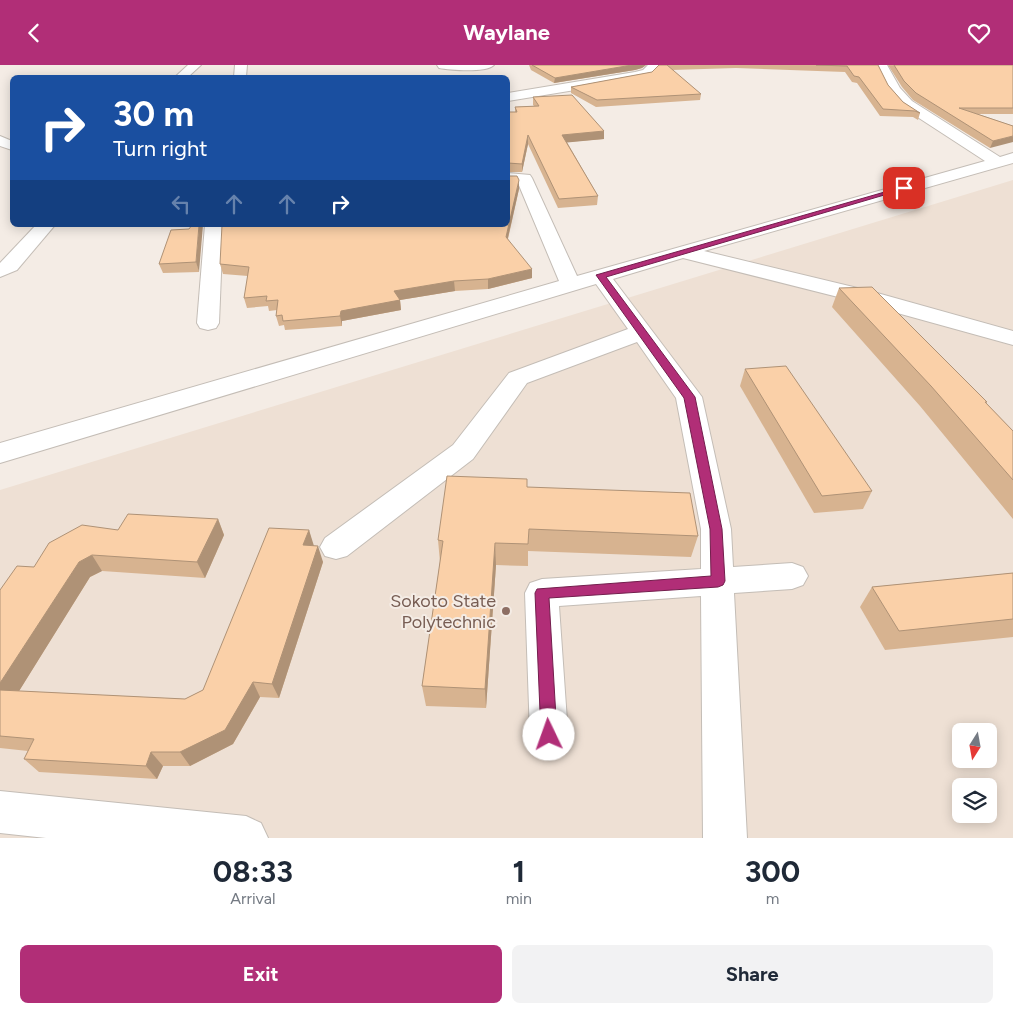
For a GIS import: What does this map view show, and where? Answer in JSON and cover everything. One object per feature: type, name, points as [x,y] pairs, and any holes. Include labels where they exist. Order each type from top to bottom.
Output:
[{"type":"street","points":[[184,75],[196,65]]},
{"type":"street","points":[[442,65],[457,70],[488,65]]},
{"type":"street","points":[[510,97],[636,76],[647,73],[655,65]]},
{"type":"street","points":[[881,65],[894,90],[907,104],[1005,160]]},
{"type":"street","points":[[0,453],[600,275],[1005,160]]},
{"type":"street","points":[[510,179],[524,178],[570,284]]},
{"type":"street","points":[[0,271],[10,266],[44,227]]},
{"type":"street","points":[[208,323],[214,227]]},
{"type":"street","points":[[681,252],[862,296],[1013,338]]},
{"type":"street","points":[[600,275],[689,397],[716,529],[725,838]]},
{"type":"street","points":[[336,547],[463,453],[518,378],[642,332]]},
{"type":"street","points":[[549,735],[542,593],[792,577]]},
{"type":"street","points":[[0,812],[246,838]]},
{"type":"shaded area","name":"Sokoto State Polytechnic","points":[[1013,180],[1013,838],[0,838],[0,490]]},
{"type":"building","points":[[532,65],[632,65],[555,78]]},
{"type":"building","points":[[659,65],[667,65],[701,94],[597,100],[571,87],[652,72]]},
{"type":"building","points":[[816,65],[878,65],[888,85],[903,102],[920,113],[883,109],[859,77],[854,76],[847,66]]},
{"type":"building","points":[[894,65],[1013,65],[1013,108],[959,108],[1013,126],[1013,136],[993,141],[916,93],[904,81]]},
{"type":"building","points":[[572,95],[604,131],[562,135],[598,196],[559,199],[528,135],[522,164],[510,163],[510,112],[517,112],[515,107],[539,106],[533,97]]},
{"type":"building","points":[[510,176],[517,176],[519,180],[510,219]]},
{"type":"building","points":[[190,227],[199,227],[196,262],[159,264],[171,230],[189,229]]},
{"type":"building","points":[[222,227],[508,227],[506,237],[532,269],[488,279],[454,281],[394,291],[400,300],[341,311],[340,316],[283,321],[282,315],[276,316],[278,300],[266,301],[267,296],[244,298],[249,267],[220,264]]},
{"type":"building","points":[[872,287],[987,402],[985,402],[1013,431],[1013,480],[931,386],[839,288]]},
{"type":"building","points":[[786,366],[872,491],[822,496],[745,369]]},
{"type":"building","points":[[447,476],[527,479],[527,487],[690,493],[698,536],[529,529],[528,544],[495,543],[485,689],[422,686],[443,541],[438,540]]},
{"type":"building","points":[[128,514],[218,519],[197,562],[92,555],[79,562],[0,683],[0,590],[17,566],[34,567],[49,543],[82,525],[118,530]]},
{"type":"building","points":[[269,528],[309,530],[303,545],[318,546],[272,684],[253,682],[225,730],[180,752],[151,752],[146,766],[24,759],[34,739],[0,736],[0,690],[185,699],[203,690]]},
{"type":"building","points":[[1013,573],[1013,619],[899,631],[872,587]]},
{"type":"place","name":"Sokoto State Polytechnic","points":[[506,611]]},
{"type":"route","points":[[549,735],[542,593],[718,581],[716,529],[689,397],[600,275],[904,188]]}]
